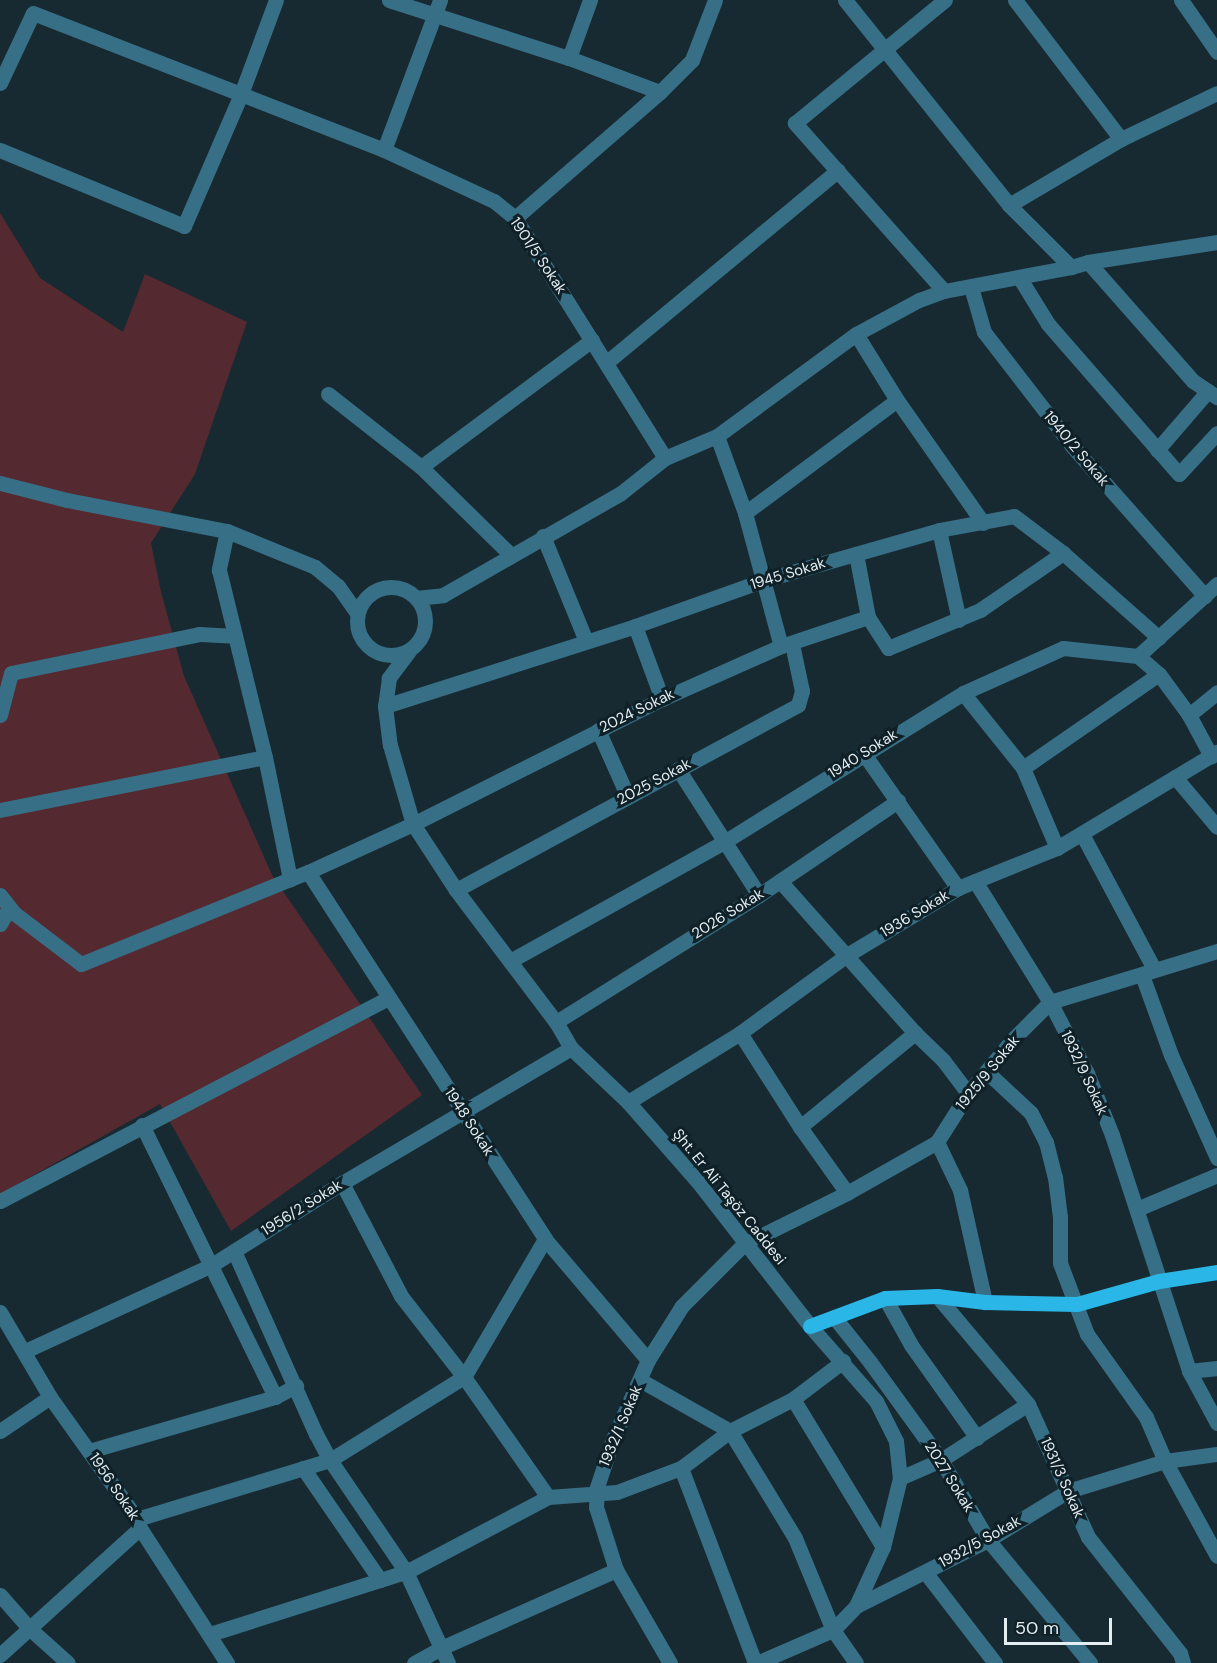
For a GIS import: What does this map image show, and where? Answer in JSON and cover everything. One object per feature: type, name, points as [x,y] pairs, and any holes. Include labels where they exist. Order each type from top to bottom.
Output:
[{"type":"main road","points":[[810,1326],[885,1298],[937,1296],[985,1302],[1077,1304],[1159,1281],[1217,1272]]},
{"type":"street","points":[[0,150],[184,226],[241,94],[276,0]]},
{"type":"street","points":[[389,0],[569,58],[660,92]]},
{"type":"street","points":[[384,150],[440,0]]},
{"type":"street","points":[[569,58],[590,0]]},
{"type":"street","points":[[514,218],[660,92],[692,60],[715,0]]},
{"type":"street","points":[[845,0],[885,47],[1009,205],[1071,267]]},
{"type":"street","points":[[1015,0],[1121,139]]},
{"type":"street","points":[[1181,0],[1217,52]]},
{"type":"street","points":[[938,2],[795,123],[944,291]]},
{"type":"street","name":"1901/5 Sokak","points":[[0,83],[32,7],[241,94],[384,150],[494,201],[514,218],[607,362],[665,458]]},
{"type":"street","points":[[1009,205],[1121,139],[1217,93]]},
{"type":"street","points":[[607,362],[838,170]]},
{"type":"street","points":[[357,613],[367,596],[386,587],[397,588],[416,598],[443,595],[621,493],[665,458],[717,436],[856,334],[919,300],[944,291],[1089,262],[1210,244],[1217,256]]},
{"type":"street","points":[[1089,262],[1193,381],[1213,394],[1157,450]]},
{"type":"street","points":[[1019,277],[1048,324],[1179,474],[1217,433]]},
{"type":"street","name":"1940/2 Sokak","points":[[971,287],[984,332],[1073,447],[1205,597]]},
{"type":"street","points":[[856,334],[897,400],[983,523]]},
{"type":"street","points":[[421,467],[592,340]]},
{"type":"street","points":[[328,394],[421,467],[512,555]]},
{"type":"street","points":[[745,513],[897,400]]},
{"type":"street","name":"2025 Sokak","points":[[456,890],[798,705],[802,692],[764,580],[745,513],[717,436]]},
{"type":"street","points":[[0,483],[68,500],[226,531],[315,567],[338,586],[357,613],[358,632],[368,648],[385,656],[409,651]]},
{"type":"street","name":"1945 Sokak","points":[[385,706],[635,626],[764,580],[939,530],[1014,516],[1063,553],[1159,638]]},
{"type":"street","points":[[939,530],[959,620]]},
{"type":"street","points":[[226,531],[219,570],[265,757],[290,879]]},
{"type":"street","points":[[543,536],[586,641]]},
{"type":"street","points":[[856,554],[868,617],[888,648],[980,610],[1063,553]]},
{"type":"street","points":[[1214,754],[1159,674],[1138,656],[1217,584]]},
{"type":"street","points":[[338,586],[367,596]]},
{"type":"street","points":[[376,653],[388,678],[422,637],[443,595]]},
{"type":"street","points":[[416,598],[425,616],[425,627]]},
{"type":"street","name":"2024 Sokak","points":[[9,908],[81,964],[308,872],[413,824],[662,699],[786,645],[868,617]]},
{"type":"street","points":[[635,626],[662,699]]},
{"type":"street","points":[[0,715],[11,673],[199,634],[235,636]]},
{"type":"street","name":"1940 Sokak","points":[[510,961],[724,842],[963,693],[1063,648],[1138,656]]},
{"type":"street","points":[[1023,768],[1159,674]]},
{"type":"street","name":"Şht. Er Ali Taşöz Caddesi","points":[[388,678],[385,706],[390,745],[413,824],[456,890],[555,1022],[571,1048],[628,1102],[698,1182],[810,1326],[876,1401],[896,1441],[900,1478]]},
{"type":"street","points":[[1189,715],[1217,692]]},
{"type":"street","points":[[963,693],[1023,768],[1057,848]]},
{"type":"street","points":[[598,730],[628,797]]},
{"type":"street","points":[[864,754],[958,888]]},
{"type":"street","name":"1936 Sokak","points":[[628,1102],[740,1034],[846,955],[958,888],[1057,848],[1214,754]]},
{"type":"street","points":[[0,810],[265,757]]},
{"type":"street","points":[[678,769],[759,895]]},
{"type":"street","points":[[1175,777],[1217,827]]},
{"type":"street","name":"2026 Sokak","points":[[555,1022],[759,895],[898,801]]},
{"type":"street","points":[[1083,834],[1148,972],[1171,1055],[1217,1158]]},
{"type":"street","name":"1948 Sokak","points":[[308,872],[545,1239],[648,1360]]},
{"type":"street","points":[[780,881],[915,1033],[943,1060],[968,1093]]},
{"type":"street","name":"1932/9 Sokak","points":[[975,881],[1050,1002],[1087,1073],[1112,1135],[1189,1371],[1217,1423]]},
{"type":"street","points":[[0,895],[9,908],[0,924]]},
{"type":"street","name":"1925/9 Sokak","points":[[744,1244],[847,1193],[937,1142],[968,1093],[1013,1039],[1050,1002],[1217,951]]},
{"type":"street","points":[[0,1201],[389,998]]},
{"type":"street","points":[[800,1127],[915,1033]]},
{"type":"street","points":[[740,1034],[800,1127],[847,1193]]},
{"type":"street","name":"1956/2 Sokak","points":[[25,1351],[210,1266],[342,1183],[571,1048]]},
{"type":"street","points":[[987,1072],[1030,1113],[1046,1142],[1055,1177],[1060,1217],[1060,1263],[1087,1334],[1146,1417],[1165,1461],[1217,1556]]},
{"type":"street","points":[[142,1125],[275,1397]]},
{"type":"street","points":[[937,1142],[960,1190],[985,1302]]},
{"type":"street","points":[[1137,1209],[1217,1175]]},
{"type":"street","points":[[342,1183],[402,1296],[464,1377],[548,1497]]},
{"type":"street","points":[[0,1655],[139,1523],[330,1460],[464,1377],[545,1239]]},
{"type":"street","name":"1932/1 Sokak","points":[[670,1663],[616,1570],[602,1532],[596,1507],[597,1492],[613,1439],[648,1360],[682,1306],[744,1244]]},
{"type":"street","points":[[234,1251],[330,1460],[406,1572],[448,1663]]},
{"type":"street","name":"1931/3 Sokak","points":[[937,1296],[1028,1404],[1089,1537],[1180,1653],[1183,1663]]},
{"type":"street","points":[[885,1298],[911,1345],[977,1438]]},
{"type":"street","name":"1956 Sokak","points":[[0,1312],[50,1397],[139,1523],[227,1663]]},
{"type":"street","name":"2027 Sokak","points":[[834,1317],[870,1362],[941,1460],[988,1540],[1090,1663]]},
{"type":"street","points":[[210,1634],[406,1572],[548,1497],[617,1492],[681,1468],[730,1431],[793,1398],[843,1361]]},
{"type":"street","points":[[1189,1371],[1217,1368]]},
{"type":"street","points":[[640,1380],[730,1431],[795,1538],[834,1630],[856,1663]]},
{"type":"street","points":[[89,1451],[275,1397],[296,1386]]},
{"type":"street","points":[[0,1431],[50,1397]]},
{"type":"street","points":[[793,1398],[883,1546]]},
{"type":"street","points":[[856,1606],[883,1546],[900,1478],[941,1460],[1028,1404]]},
{"type":"street","name":"1932/5 Sokak","points":[[756,1663],[834,1630],[856,1606],[988,1540],[1068,1491],[1165,1461],[1217,1454]]},
{"type":"street","points":[[303,1468],[380,1580]]},
{"type":"street","points":[[681,1468],[756,1663]]},
{"type":"street","points":[[414,1663],[441,1648],[616,1570]]},
{"type":"street","points":[[925,1572],[994,1663]]},
{"type":"street","points":[[0,1595],[29,1628],[68,1663]]},
{"type":"shaded area","points":[[0,213],[40,278],[123,332],[145,274],[247,322],[195,474],[151,543],[161,592],[184,676],[272,875],[422,1095],[231,1231],[160,1104],[0,1194]]}]
